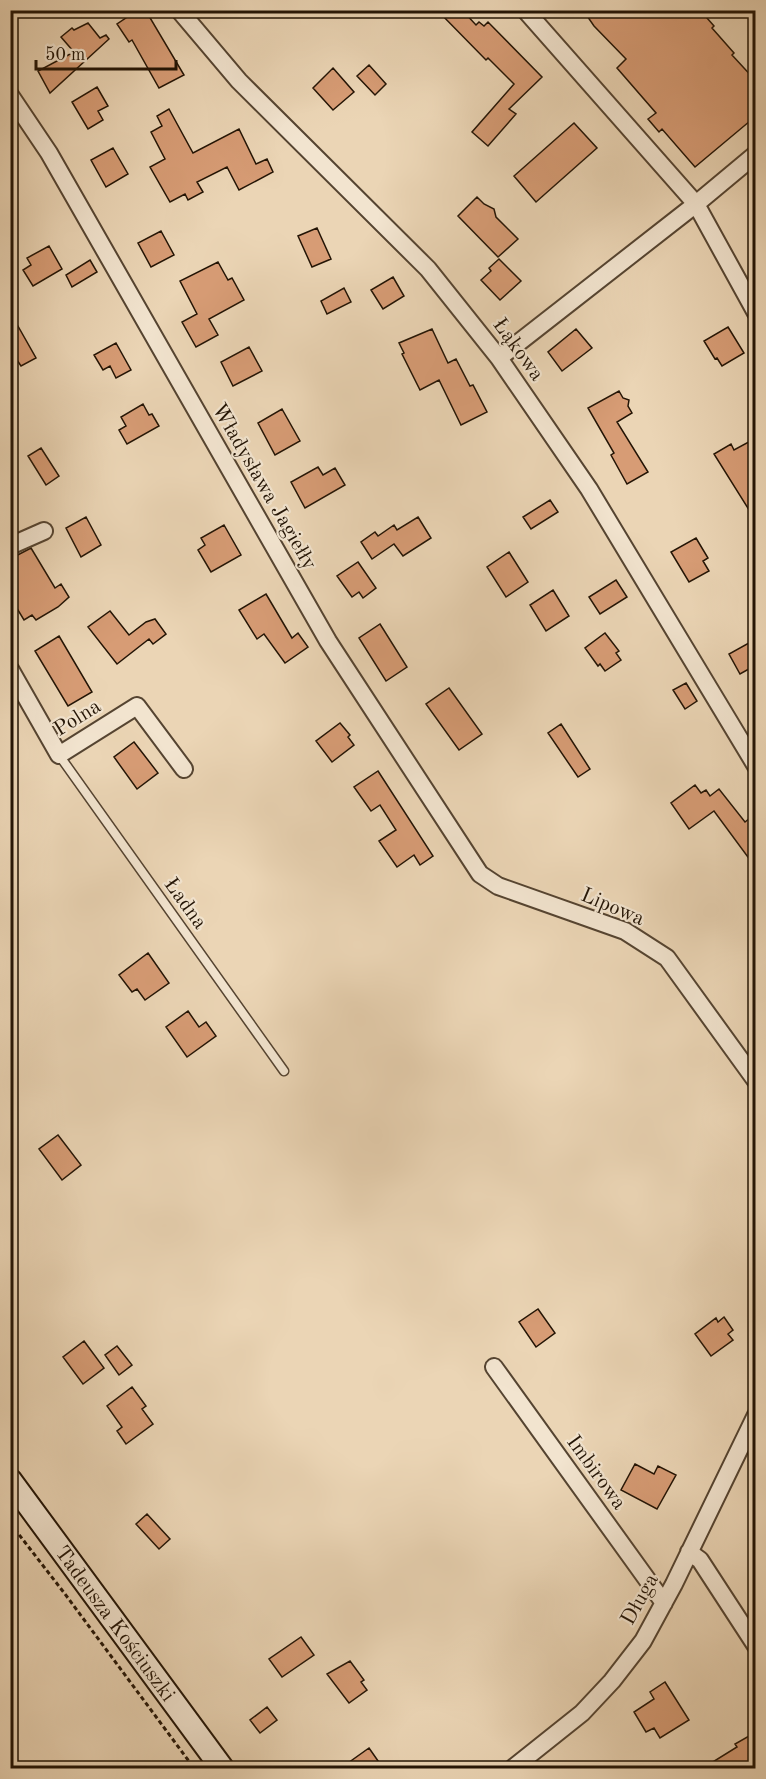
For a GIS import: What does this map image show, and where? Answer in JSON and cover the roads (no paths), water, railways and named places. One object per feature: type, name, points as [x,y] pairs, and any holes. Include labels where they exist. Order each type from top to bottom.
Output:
[{"type":"main road","name":"Tadeusza Kościuszki","points":[[10,1480],[222,1768]]},
{"type":"street","name":"Łąkowa","points":[[179,10],[239,81],[428,269],[498,358],[589,489],[756,766]]},
{"type":"street","points":[[525,10],[696,204],[756,313]]},
{"type":"street","name":"Władysława Jagiełły","points":[[10,95],[49,153],[328,641],[480,874],[498,886]]},
{"type":"street","points":[[498,358],[696,204],[756,154]]},
{"type":"street","points":[[10,546],[44,531]]},
{"type":"street","name":"Polna","points":[[12,675],[59,755],[137,706],[184,769]]},
{"type":"street","name":"Lipowa","points":[[498,886],[625,932],[667,958],[756,1081]]},
{"type":"street","name":"Imbirowa","points":[[494,1367],[664,1603]]},
{"type":"street","name":"Długa","points":[[513,1768],[582,1713],[612,1681],[643,1641],[664,1603],[756,1414]]},
{"type":"street","points":[[689,1552],[700,1560],[756,1646]]},
{"type":"lane","name":"Ładna","points":[[59,755],[284,1071]]}]
